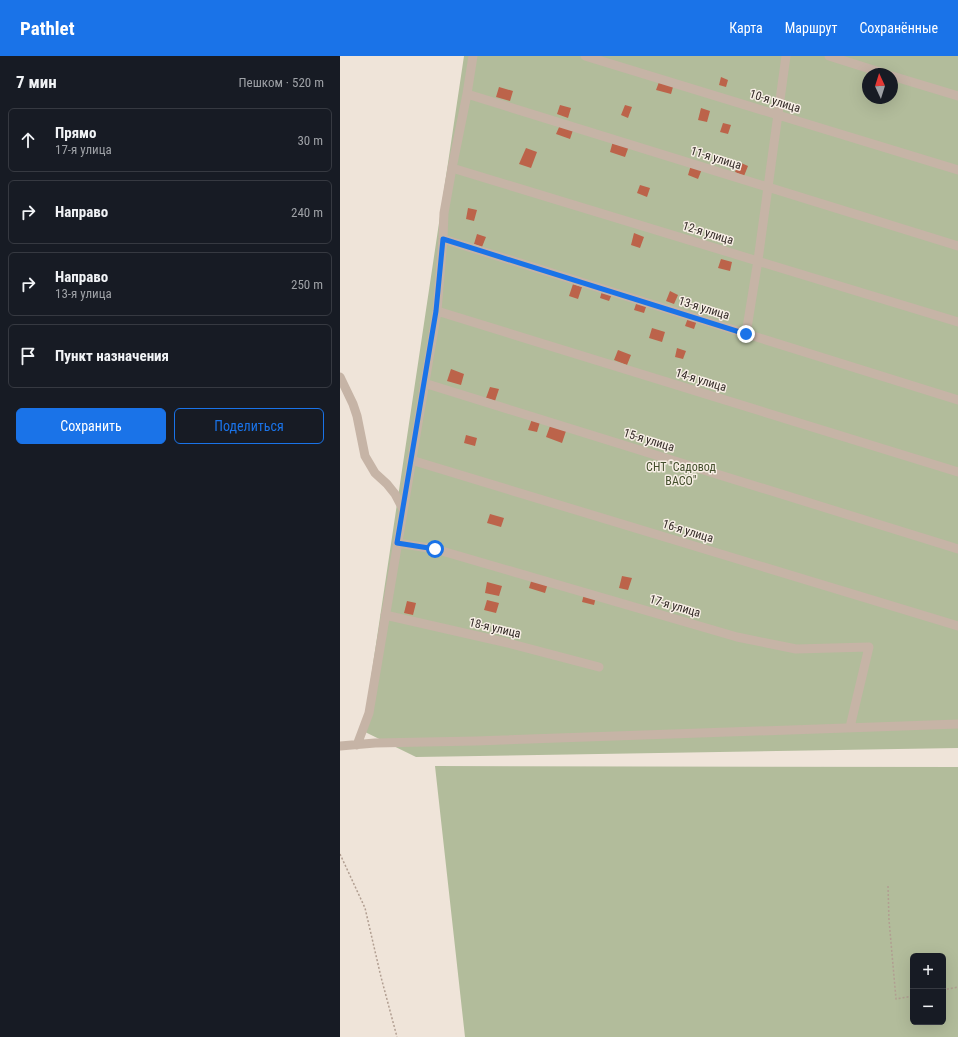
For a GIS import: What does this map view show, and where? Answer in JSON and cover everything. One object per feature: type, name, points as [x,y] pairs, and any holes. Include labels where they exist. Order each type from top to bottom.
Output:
[{"type":"street","points":[[357,745],[369,713],[436,311],[444,213],[473,56]]},
{"type":"street","name":"10-я улица","points":[[585,56],[958,170]]},
{"type":"street","points":[[746,334],[758,260],[786,56]]},
{"type":"street","points":[[828,56],[867,68]]},
{"type":"street","points":[[898,78],[958,96]]},
{"type":"street","name":"11-я улица","points":[[467,94],[958,246]]},
{"type":"street","name":"12-я улица","points":[[452,168],[958,322]]},
{"type":"street","name":"13-я улица","points":[[443,239],[958,400]]},
{"type":"street","name":"14-я улица","points":[[436,311],[958,472]]},
{"type":"street","points":[[340,377],[357,416],[365,456],[375,473],[395,494],[403,509]]},
{"type":"street","name":"15-я улица","points":[[424,383],[958,549]]},
{"type":"street","name":"16-я улица","points":[[411,460],[958,626]]},
{"type":"street","name":"17-я улица","points":[[397,543],[435,549],[737,637],[796,649],[870,648],[850,728]]},
{"type":"street","name":"18-я улица","points":[[385,615],[508,643],[599,667]]},
{"type":"street","points":[[340,746],[375,743],[476,741],[958,724]]},
{"type":"path","points":[[340,854],[366,908],[397,1037]]},
{"type":"path","points":[[888,886],[889,920],[896,1000],[910,997]]},
{"type":"path","points":[[946,989],[958,987]]},
{"type":"green space","name":"СНТ \"Садовод ВАСО\"","points":[[464,56],[958,56],[958,748],[416,757],[363,731]]},
{"type":"green space","points":[[435,766],[958,767],[958,1037],[465,1037]]},
{"type":"building","points":[[721,77],[728,80],[726,87],[719,85]]},
{"type":"building","points":[[659,82],[673,87],[671,94],[656,90]]},
{"type":"building","points":[[499,87],[513,91],[510,101],[496,97]]},
{"type":"building","points":[[560,105],[571,108],[568,118],[557,114]]},
{"type":"building","points":[[625,105],[632,107],[628,118],[621,115]]},
{"type":"building","points":[[701,108],[710,111],[707,122],[698,120]]},
{"type":"building","points":[[723,123],[731,125],[728,134],[720,132]]},
{"type":"building","points":[[560,125],[573,130],[570,139],[556,134]]},
{"type":"building","points":[[613,141],[629,146],[625,157],[610,152]]},
{"type":"building","points":[[526,148],[537,152],[531,168],[519,164]]},
{"type":"building","points":[[739,162],[748,166],[744,176],[735,172]]},
{"type":"building","points":[[691,165],[702,169],[698,179],[688,175]]},
{"type":"building","points":[[640,185],[650,188],[647,197],[637,193]]},
{"type":"building","points":[[468,208],[477,210],[474,221],[466,219]]},
{"type":"building","points":[[634,233],[644,237],[640,248],[631,245]]},
{"type":"building","points":[[477,234],[486,237],[482,247],[474,244]]},
{"type":"building","points":[[721,259],[732,262],[730,271],[718,268]]},
{"type":"building","points":[[573,284],[582,287],[578,299],[569,296]]},
{"type":"building","points":[[602,291],[612,294],[609,301],[600,298]]},
{"type":"building","points":[[670,291],[678,295],[674,304],[666,301]]},
{"type":"building","points":[[637,301],[647,304],[644,313],[634,310]]},
{"type":"building","points":[[688,318],[697,320],[694,329],[685,326]]},
{"type":"building","points":[[652,328],[665,332],[662,342],[649,338]]},
{"type":"building","points":[[677,348],[686,351],[683,359],[675,357]]},
{"type":"building","points":[[618,350],[631,355],[627,365],[614,360]]},
{"type":"building","points":[[451,369],[464,374],[461,385],[447,381]]},
{"type":"building","points":[[490,387],[499,389],[495,401],[486,398]]},
{"type":"building","points":[[532,419],[540,422],[537,432],[528,430]]},
{"type":"building","points":[[550,426],[566,431],[562,443],[546,437]]},
{"type":"building","points":[[466,435],[477,438],[475,446],[464,443]]},
{"type":"building","points":[[490,514],[504,518],[501,527],[487,523]]},
{"type":"building","points":[[622,576],[632,578],[628,590],[619,588]]},
{"type":"building","points":[[532,578],[548,583],[545,593],[529,588]]},
{"type":"building","points":[[487,582],[502,586],[499,596],[485,593]]},
{"type":"building","points":[[584,594],[596,597],[594,605],[582,602]]},
{"type":"building","points":[[487,600],[499,603],[496,613],[484,610]]},
{"type":"building","points":[[407,601],[416,603],[413,615],[404,613]]},
{"type":"route","points":[[435,549],[397,543],[436,311],[443,239],[746,334]]}]
